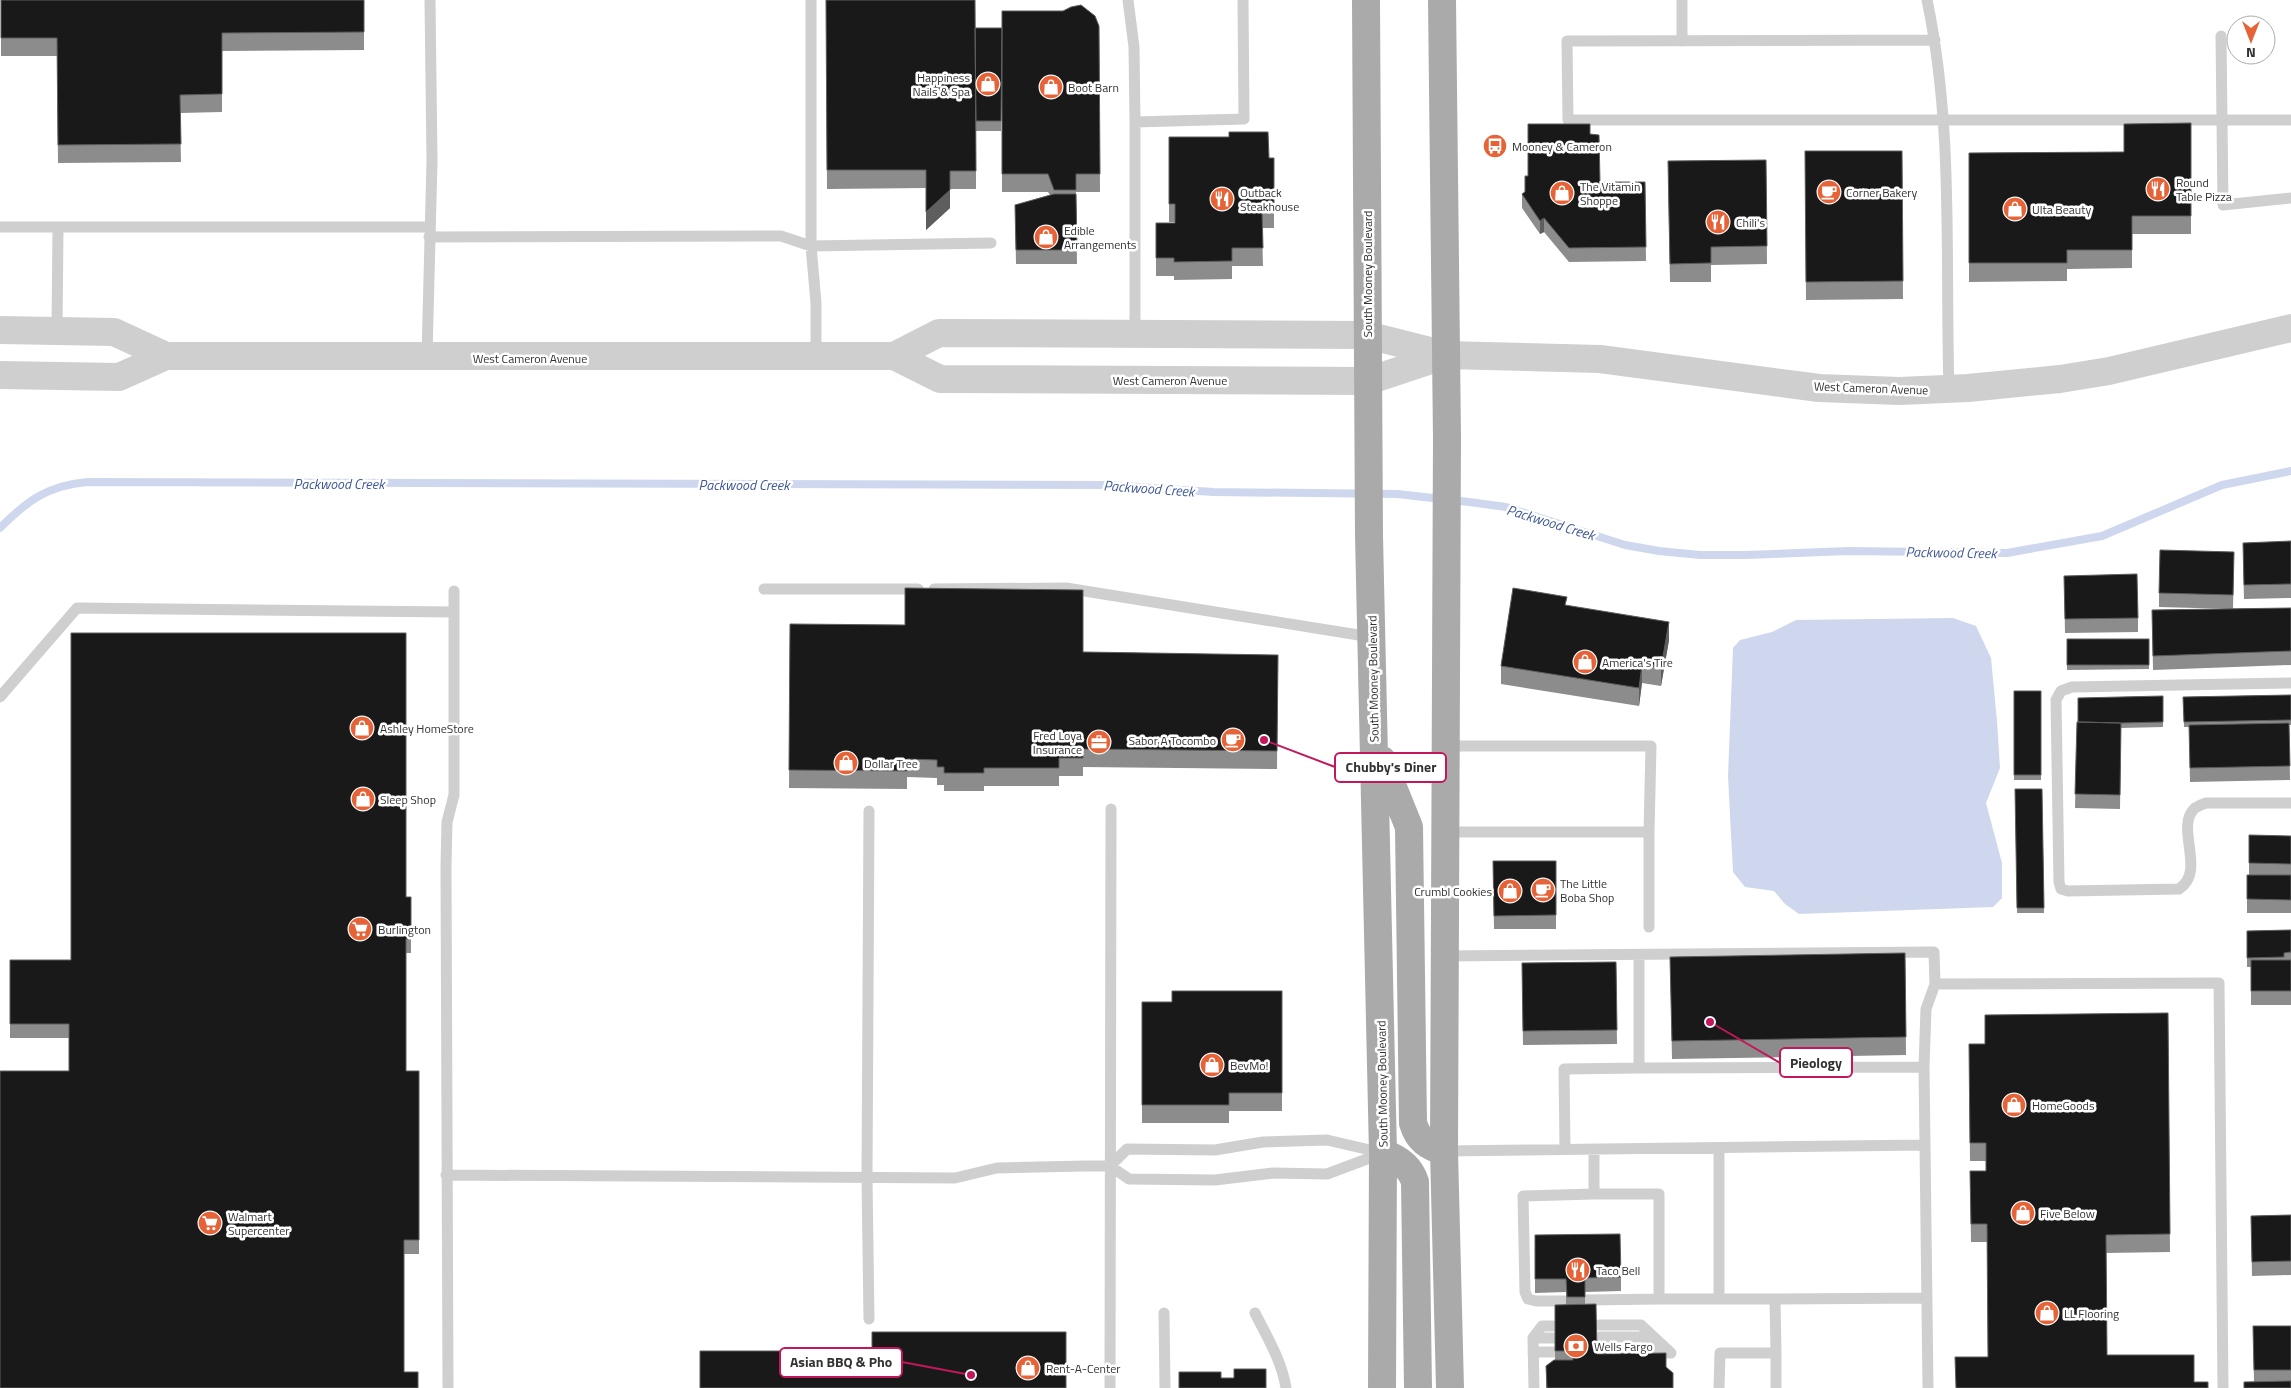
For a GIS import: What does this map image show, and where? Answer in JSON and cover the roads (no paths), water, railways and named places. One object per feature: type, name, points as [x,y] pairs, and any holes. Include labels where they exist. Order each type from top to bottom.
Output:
[{"type":"main road","name":"South Mooney Boulevard","points":[[1366,0],[1369,536],[1383,1153],[1382,1388]]},
{"type":"main road","points":[[1442,0],[1446,354],[1444,1151],[1450,1388]]},
{"type":"main road","points":[[1374,741],[1409,827],[1413,1123],[1421,1140],[1428,1146],[1444,1151]]},
{"type":"main road","points":[[1383,1153],[1402,1162],[1412,1174],[1415,1182],[1418,1388]]},
{"type":"street","name":"West Cameron Avenue","points":[[0,330],[114,332],[166,356],[427,358],[816,358],[894,356],[939,332],[1368,335],[1446,354],[1600,359],[1771,383],[1840,390],[1949,390],[2033,382],[2109,370],[2291,328]]},
{"type":"street","name":"West Cameron Avenue","points":[[894,356],[940,379],[1368,381],[1446,354]]},
{"type":"street","name":"West Cameron Avenue","points":[[0,375],[119,377],[166,356]]},
{"type":"lane","points":[[427,358],[432,161],[430,0]]},
{"type":"lane","points":[[811,0],[812,246],[816,303],[816,358]]},
{"type":"lane","points":[[1128,0],[1134,47],[1135,333]]},
{"type":"lane","points":[[1135,122],[1244,118],[1243,0]]},
{"type":"lane","points":[[1682,0],[1682,41]]},
{"type":"lane","points":[[1927,0],[1935,40],[1944,119],[1949,390]]},
{"type":"lane","points":[[2221,36],[2223,205],[2291,198]]},
{"type":"lane","points":[[1935,40],[1567,41],[1568,120],[2291,120]]},
{"type":"lane","points":[[0,227],[781,236],[812,246],[991,244]]},
{"type":"lane","points":[[57,331],[58,228]]},
{"type":"lane","points":[[764,589],[1066,588],[1371,637]]},
{"type":"lane","points":[[448,1388],[446,866],[447,822],[454,794],[454,591]]},
{"type":"lane","points":[[0,697],[77,608],[454,612]]},
{"type":"lane","points":[[2291,683],[2072,686],[2061,691],[2056,700],[2058,882],[2061,889],[2068,891],[2178,889],[2187,884],[2190,876],[2189,822],[2194,809],[2206,803],[2291,802]]},
{"type":"lane","points":[[1444,746],[1650,746],[1649,927]]},
{"type":"lane","points":[[1110,1388],[1111,809]]},
{"type":"lane","points":[[868,1319],[869,811]]},
{"type":"lane","points":[[1444,832],[1650,832]]},
{"type":"lane","points":[[1444,956],[1934,952],[1935,984],[1926,1009],[1924,1067],[1928,1388]]},
{"type":"lane","points":[[1639,955],[1639,1068]]},
{"type":"lane","points":[[1935,984],[2219,984],[2223,1388]]},
{"type":"lane","points":[[1565,1149],[1564,1069],[1924,1067]]},
{"type":"lane","points":[[1110,1166],[1127,1149],[1215,1150],[1262,1142],[1326,1140],[1383,1153]]},
{"type":"lane","points":[[1444,1151],[1925,1145]]},
{"type":"lane","points":[[1720,1148],[1720,1298]]},
{"type":"lane","points":[[1594,1149],[1594,1194]]},
{"type":"lane","points":[[446,1175],[955,1178],[997,1168],[1110,1166],[1129,1179],[1215,1180],[1273,1173],[1327,1174],[1383,1153]]},
{"type":"lane","points":[[1565,1301],[1536,1301],[1528,1298],[1525,1292],[1523,1196],[1659,1194],[1659,1299]]},
{"type":"lane","points":[[1776,1298],[1776,1388]]},
{"type":"lane","points":[[1587,1300],[1927,1298]]},
{"type":"lane","points":[[1164,1313],[1165,1388]]},
{"type":"lane","points":[[1255,1313],[1281,1366],[1286,1388]]},
{"type":"lane","points":[[1599,1325],[1641,1325],[1671,1353]]},
{"type":"lane","points":[[1534,1388],[1538,1366],[1533,1352],[1533,1338],[1542,1326],[1553,1326]]},
{"type":"lane","points":[[1600,1337],[1642,1337],[1671,1353]]},
{"type":"lane","points":[[1533,1338],[1554,1338]]},
{"type":"lane","points":[[1600,1351],[1671,1353]]},
{"type":"lane","points":[[1533,1352],[1553,1352]]},
{"type":"lane","points":[[1643,1365],[1671,1353]]},
{"type":"lane","points":[[1720,1388],[1720,1353],[1776,1353]]},
{"type":"water","points":[[1953,618],[1976,626],[1991,658],[2000,768],[1986,803],[2002,863],[2002,898],[1993,907],[1799,914],[1785,904],[1774,891],[1745,887],[1733,872],[1728,776],[1733,648],[1740,640],[1772,632],[1796,620]]},
{"type":"waterway","name":"Packwood Creek","points":[[0,528],[29,502],[39,496],[60,487],[87,482],[1109,485],[1213,492],[1397,494],[1469,502],[1506,507],[1625,545],[1700,555],[1848,551],[2007,553],[2102,536],[2222,485],[2291,471]]},
{"type":"place","name":"Happiness Nails & Spa","points":[[988,84]]},
{"type":"place","name":"Boot Barn","points":[[1051,87]]},
{"type":"place","name":"Mooney & Cameron","points":[[1495,146]]},
{"type":"place","name":"Round Table Pizza","points":[[2158,189]]},
{"type":"place","name":"Corner Bakery","points":[[1829,192]]},
{"type":"place","name":"The Vitamin Shoppe","points":[[1562,193]]},
{"type":"place","name":"Outback Steakhouse","points":[[1222,199]]},
{"type":"place","name":"Ulta Beauty","points":[[2015,209]]},
{"type":"place","name":"Chili's","points":[[1718,222]]},
{"type":"place","name":"Edible Arrangements","points":[[1046,237]]},
{"type":"place","name":"America's Tire","points":[[1585,662]]},
{"type":"place","name":"Ashley HomeStore","points":[[362,728]]},
{"type":"place","name":"Sabor A Tocombo","points":[[1233,740]]},
{"type":"place","name":"Chubby's Diner","points":[[1264,740]]},
{"type":"place","name":"Fred Loya Insurance","points":[[1099,742]]},
{"type":"place","name":"Dollar Tree","points":[[846,763]]},
{"type":"place","name":"Sleep Shop","points":[[363,799]]},
{"type":"place","name":"The Little Boba Shop","points":[[1543,890]]},
{"type":"place","name":"Crumbl Cookies","points":[[1510,891]]},
{"type":"place","name":"Burlington","points":[[360,929]]},
{"type":"place","name":"Pieology","points":[[1710,1022]]},
{"type":"place","name":"BevMo!","points":[[1212,1065]]},
{"type":"place","name":"HomeGoods","points":[[2014,1105]]},
{"type":"place","name":"Five Below","points":[[2023,1213]]},
{"type":"place","name":"Walmart Supercenter","points":[[210,1223]]},
{"type":"place","name":"Taco Bell","points":[[1578,1270]]},
{"type":"place","name":"LL Flooring","points":[[2047,1313]]},
{"type":"place","name":"Wells Fargo","points":[[1576,1346]]},
{"type":"place","name":"Rent-A-Center","points":[[1028,1368]]},
{"type":"place","name":"Asian BBQ & Pho","points":[[971,1375]]}]
